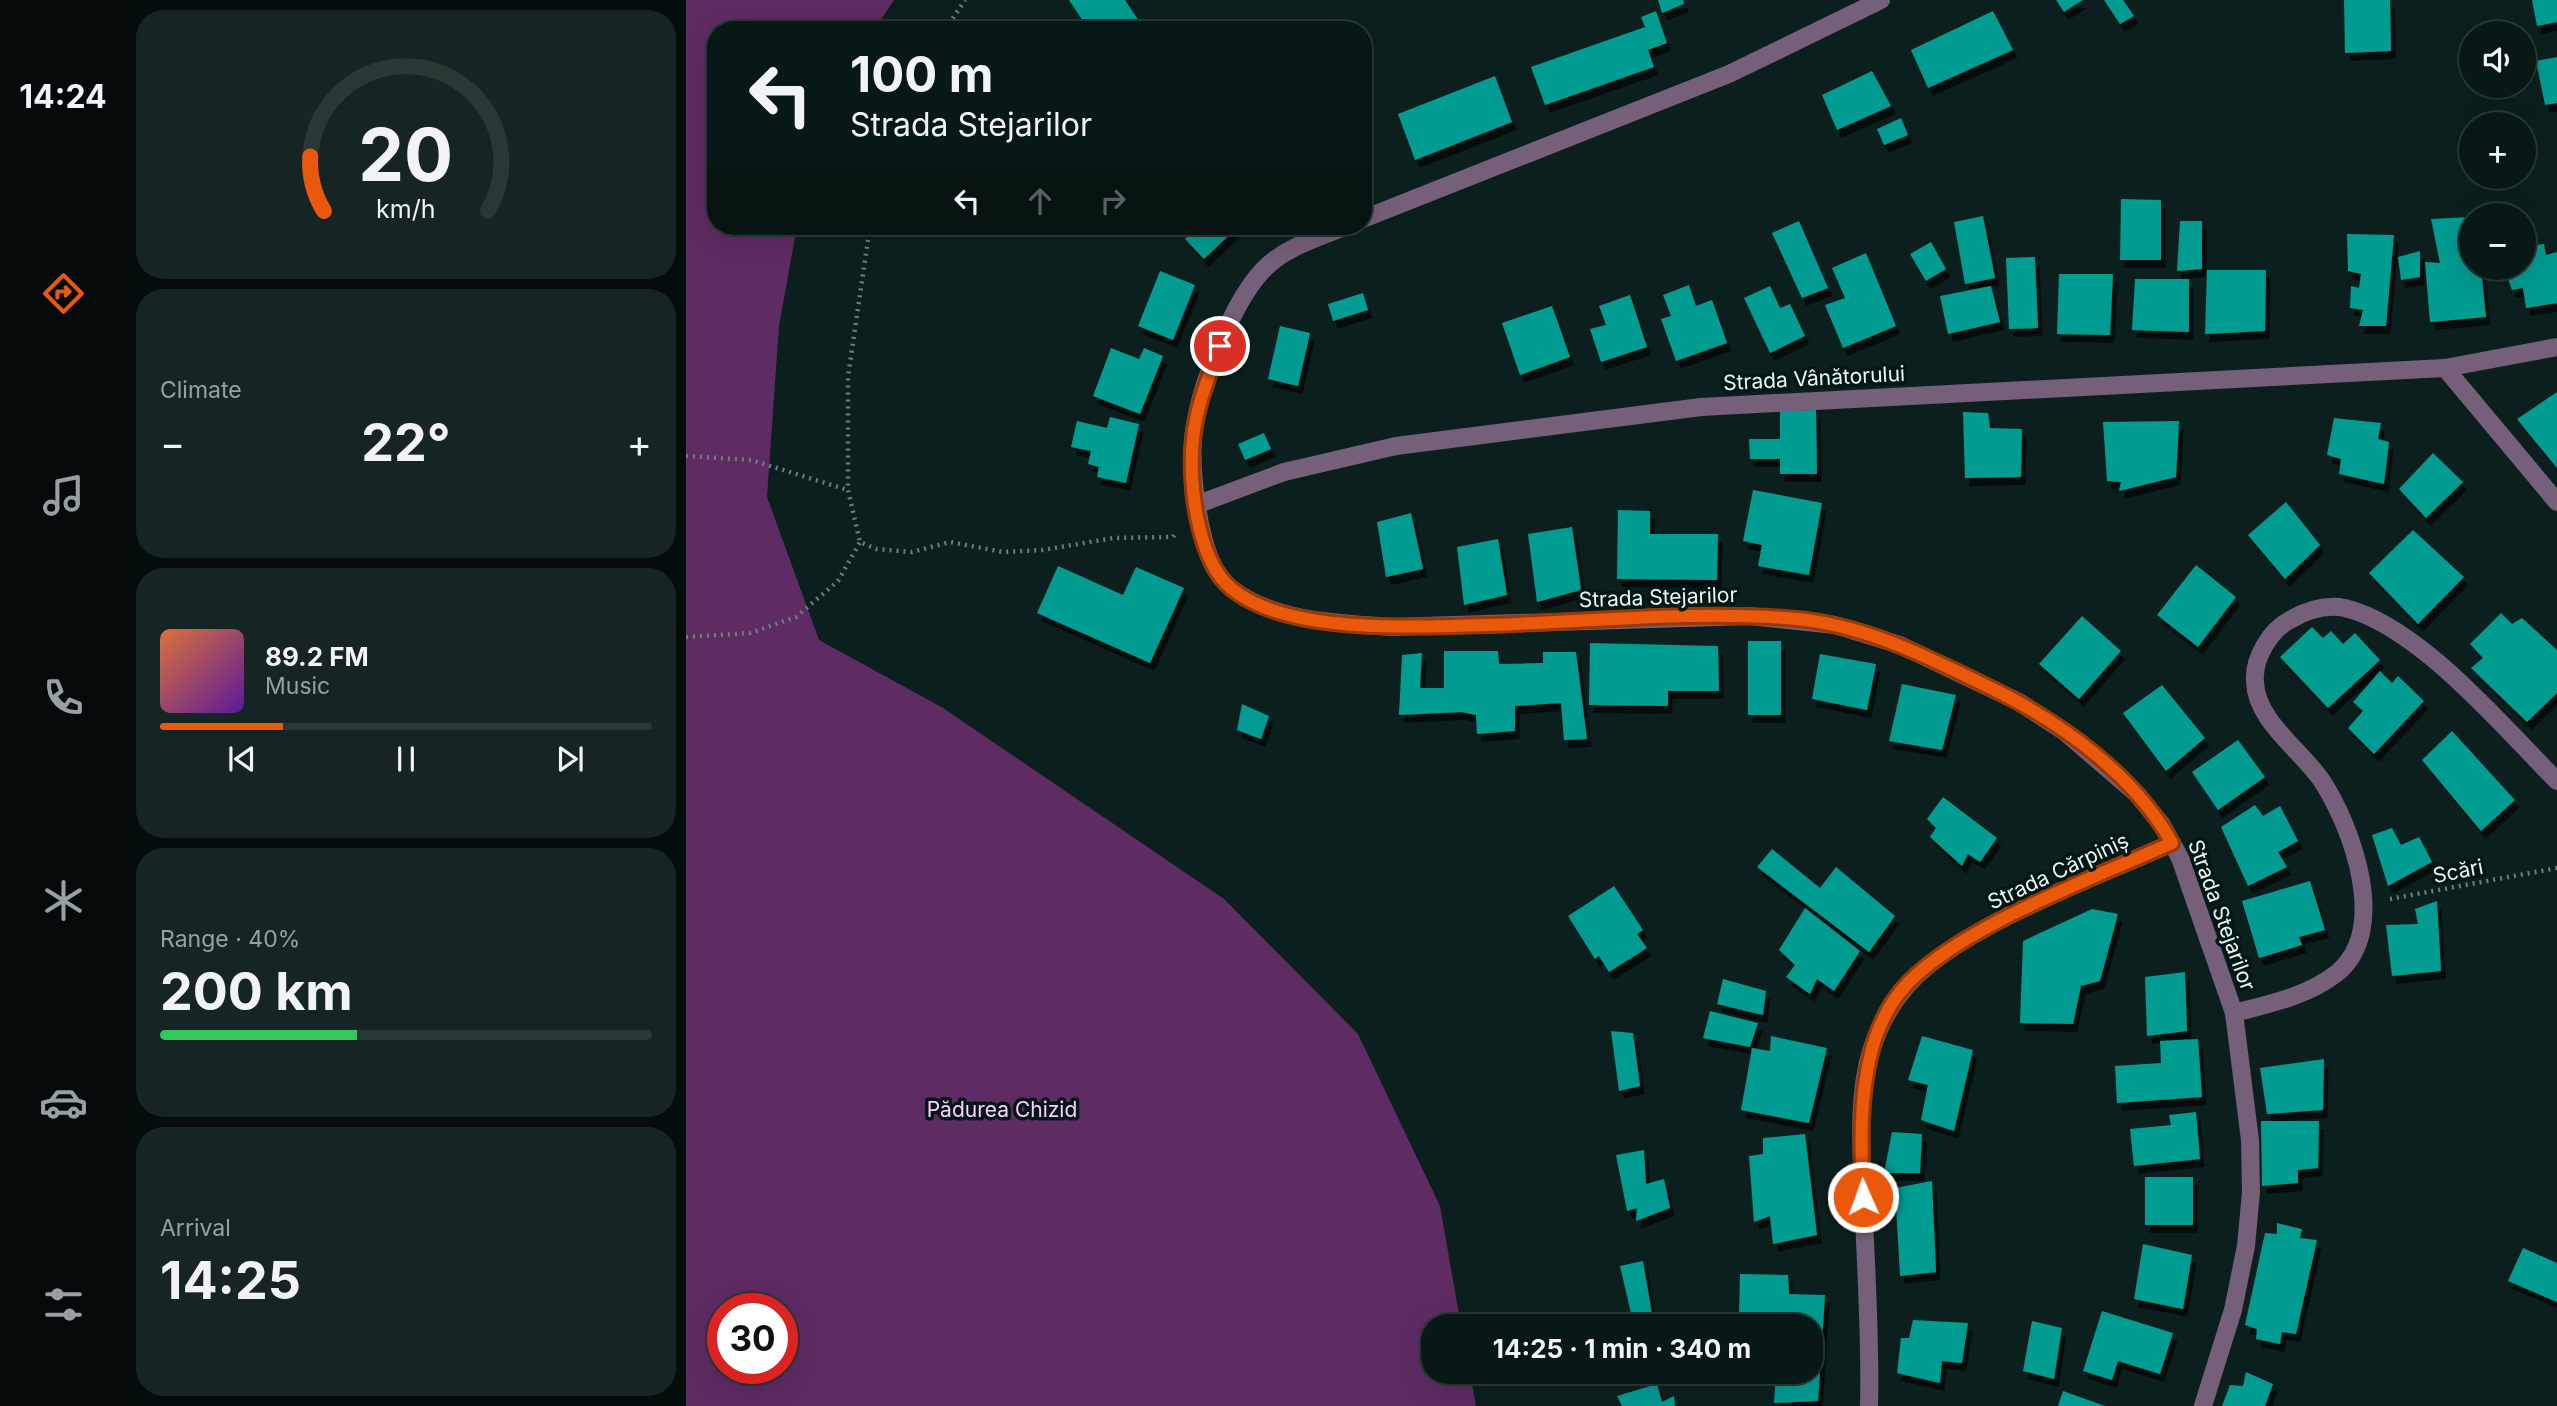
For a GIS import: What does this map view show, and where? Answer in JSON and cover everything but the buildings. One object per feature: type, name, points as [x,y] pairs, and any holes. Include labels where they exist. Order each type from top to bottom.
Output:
[{"type":"street","points":[[1372,215],[1728,74],[1881,0]]},
{"type":"street","name":"Strada Stejarilor","points":[[1325,235],[1288,250],[1264,269],[1242,296],[1200,403],[1192,449],[1196,505],[1205,548],[1216,572],[1231,588],[1252,602],[1307,618],[1391,627],[1749,616],[1800,620],[1868,633],[1924,656],[2007,696],[2064,732],[2137,794],[2162,825],[2195,895],[2234,1013],[2250,1140],[2252,1192],[2246,1246],[2234,1310],[2203,1406]]},
{"type":"street","name":"Strada Vânătorului","points":[[1196,505],[1284,472],[1396,446],[1701,407],[2445,368],[2557,347]]},
{"type":"street","points":[[2445,368],[2557,502]]},
{"type":"street","points":[[2234,1013],[2306,991],[2339,971],[2357,941],[2365,904],[2361,878],[2340,816],[2322,781],[2258,699],[2254,681],[2257,662],[2267,641],[2284,623],[2311,608],[2343,608],[2376,619],[2414,644],[2557,781]]},
{"type":"street","name":"Strada Cărpiniș","points":[[1869,1406],[1863,1110],[1871,1051],[1885,1015],[1901,990],[1955,946],[2001,921],[2172,843]]},
{"type":"path","points":[[951,21],[965,0]]},
{"type":"path","points":[[686,637],[750,633],[796,617],[838,581],[860,542],[848,491],[848,377],[869,235]]},
{"type":"path","points":[[686,456],[751,460],[848,491]]},
{"type":"path","points":[[860,542],[876,549],[912,552],[950,542],[1003,552],[1114,538],[1173,537],[1196,505]]},
{"type":"path","name":"Scări","points":[[2365,904],[2557,868]]},
{"type":"green space","name":"Pădurea Chizid","points":[[686,0],[894,0],[880,21],[707,21],[707,235],[795,235],[779,326],[767,497],[819,640],[943,708],[1224,899],[1358,1034],[1440,1206],[1459,1314],[1421,1314],[1421,1384],[1472,1384],[1476,1406],[686,1406]]},
{"type":"route","points":[[1220,346],[1200,403],[1193,437],[1192,472],[1196,505],[1205,548],[1216,572],[1231,588],[1252,602],[1307,618],[1391,627],[1749,616],[1835,625],[1868,633],[1936,661],[2019,702],[2099,758],[2137,794],[2162,825],[2172,843],[2001,921],[1955,946],[1928,965],[1901,990],[1885,1015],[1871,1051],[1863,1098],[1863,1197]]}]
